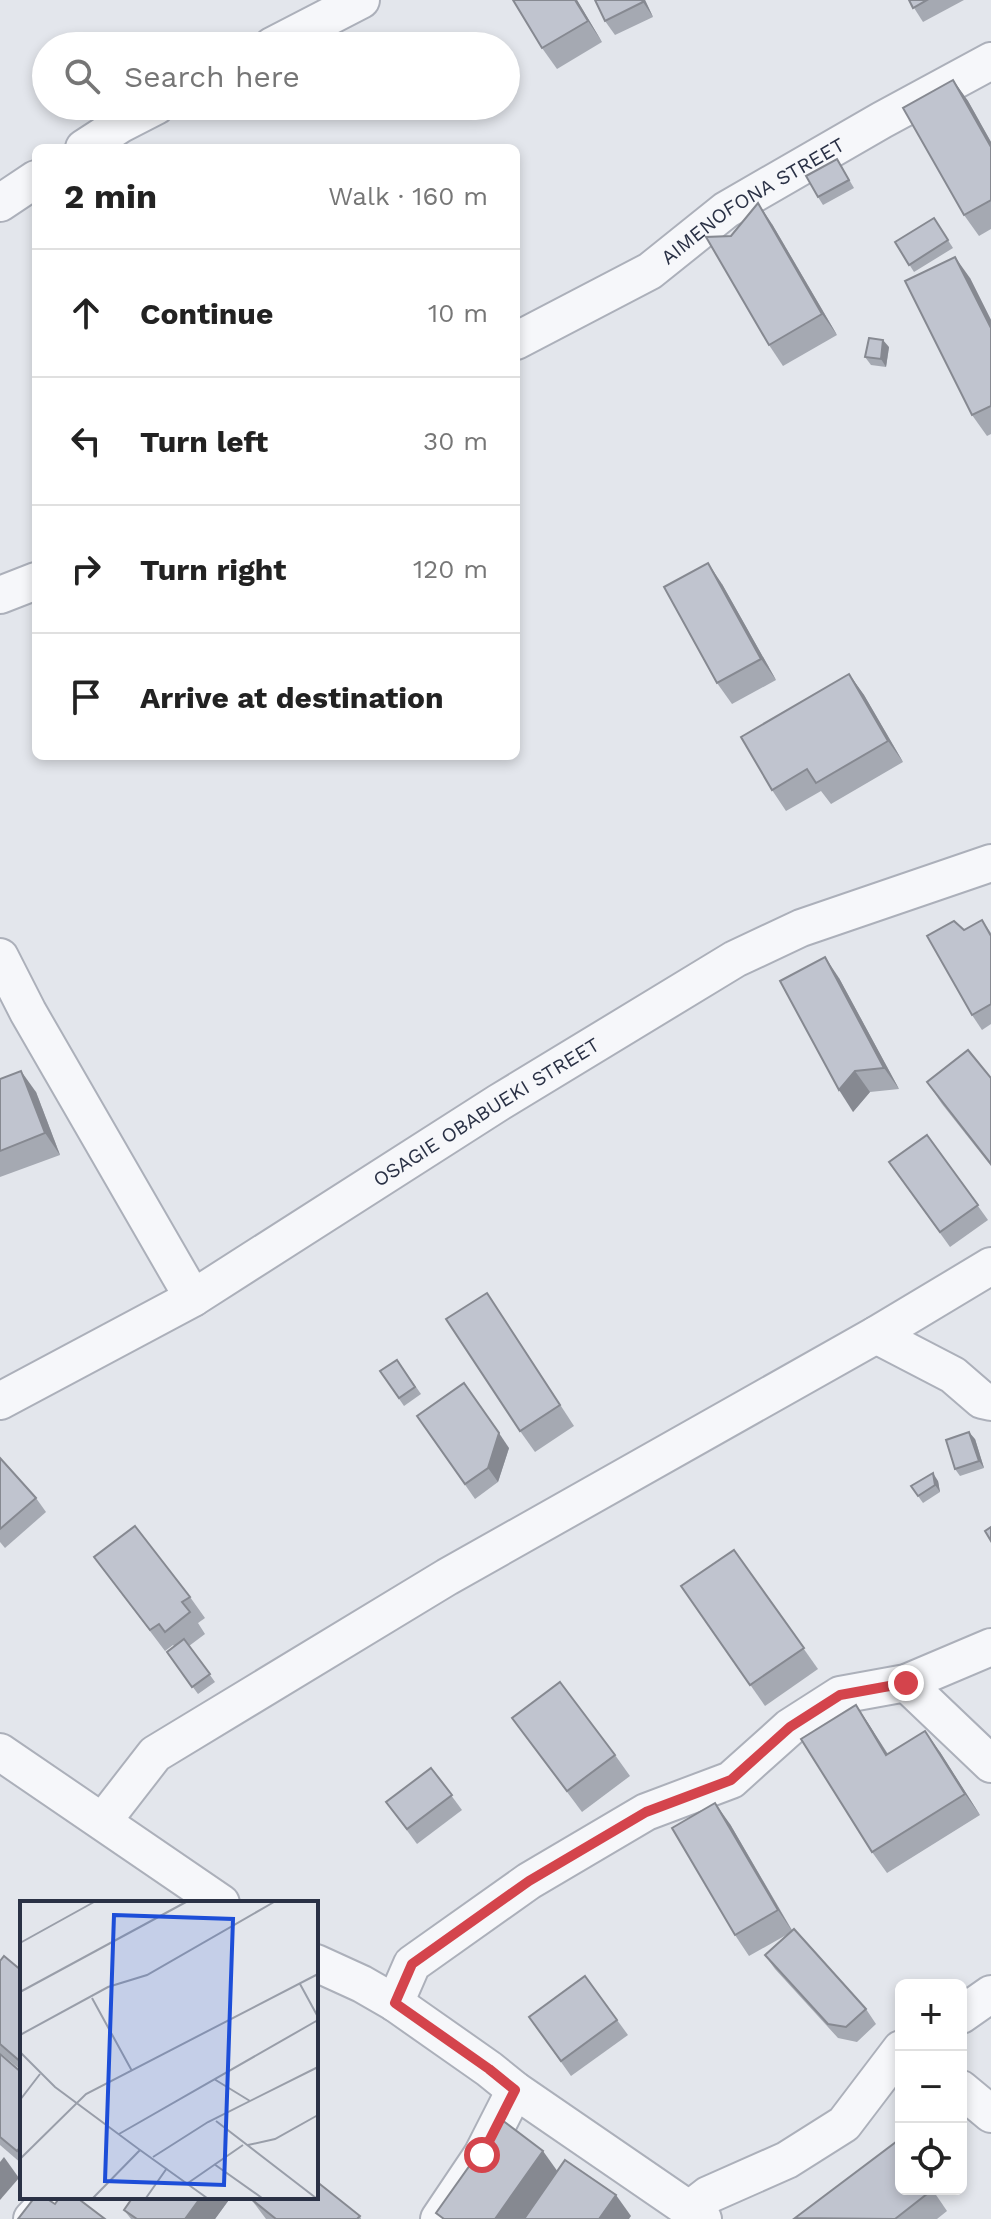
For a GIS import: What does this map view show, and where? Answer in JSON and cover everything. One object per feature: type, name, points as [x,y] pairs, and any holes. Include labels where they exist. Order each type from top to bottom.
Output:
[{"type":"street","points":[[299,32],[361,0]]},
{"type":"street","name":"AIMENOFONA STREET","points":[[520,339],[650,271],[726,210],[991,61]]},
{"type":"street","points":[[90,144],[129,120]]},
{"type":"street","points":[[0,203],[32,182]]},
{"type":"street","points":[[0,595],[32,583]]},
{"type":"street","name":"OSAGIE OBABUEKI STREET","points":[[0,1401],[193,1298],[498,1103],[735,959],[801,928],[991,863]]},
{"type":"street","points":[[0,957],[28,1012],[193,1298]]},
{"type":"street","points":[[103,1821],[155,1754],[447,1577],[876,1335],[991,1266]]},
{"type":"street","points":[[876,1335],[953,1375],[982,1400],[991,1402]]},
{"type":"street","points":[[395,2003],[412,1964],[529,1881],[646,1812],[731,1780],[790,1727],[840,1695],[906,1683],[991,1647]]},
{"type":"street","points":[[906,1683],[991,1764]]},
{"type":"street","points":[[0,1752],[218,1901]]},
{"type":"street","points":[[318,1964],[395,2003],[620,2164],[696,2214],[708,2195],[787,2160],[844,2124],[899,2051]]},
{"type":"street","points":[[967,2011],[991,1994]]},
{"type":"street","points":[[439,2219],[482,2155],[515,2090]]},
{"type":"street","points":[[967,2094],[991,2114]]},
{"type":"street","points":[[32,2219],[51,2199]]},
{"type":"building","points":[[513,0],[575,0],[588,21],[542,48]]},
{"type":"building","points":[[595,0],[642,0],[643,2],[605,21]]},
{"type":"building","points":[[909,0],[927,0],[913,8]]},
{"type":"building","points":[[953,80],[991,147],[991,200],[964,215],[903,108]]},
{"type":"building","points":[[837,159],[849,180],[818,197],[806,176]]},
{"type":"building","points":[[758,203],[822,314],[769,345],[706,237],[731,236]]},
{"type":"building","points":[[934,218],[948,240],[909,265],[895,242]]},
{"type":"building","points":[[955,257],[991,328],[991,406],[972,415],[905,281]]},
{"type":"building","points":[[869,338],[883,340],[881,359],[865,357]]},
{"type":"building","points":[[708,563],[761,659],[717,683],[664,587]]},
{"type":"building","points":[[849,674],[888,741],[816,783],[807,769],[772,790],[741,737]]},
{"type":"building","points":[[982,920],[991,936],[991,1004],[972,1015],[927,936],[954,921],[964,930]]},
{"type":"building","points":[[825,957],[884,1068],[855,1071],[839,1090],[780,981]]},
{"type":"building","points":[[968,1050],[991,1078],[991,1164],[927,1082]]},
{"type":"building","points":[[21,1071],[45,1133],[0,1151],[0,1079]]},
{"type":"building","points":[[927,1135],[978,1205],[940,1232],[889,1162]]},
{"type":"building","points":[[487,1293],[560,1405],[520,1431],[446,1319]]},
{"type":"building","points":[[397,1360],[415,1387],[399,1398],[380,1371]]},
{"type":"building","points":[[464,1383],[499,1433],[488,1468],[465,1484],[417,1416]]},
{"type":"building","points":[[969,1432],[979,1461],[955,1469],[946,1440]]},
{"type":"building","points":[[0,1458],[36,1498],[0,1529]]},
{"type":"building","points":[[933,1473],[935,1485],[918,1496],[911,1486]]},
{"type":"building","points":[[135,1526],[190,1597],[182,1602],[190,1612],[165,1632],[159,1624],[150,1630],[94,1557]]},
{"type":"building","points":[[991,1527],[991,1541],[985,1531]]},
{"type":"building","points":[[734,1550],[804,1648],[750,1685],[681,1586]]},
{"type":"building","points":[[184,1639],[210,1674],[192,1687],[167,1652]]},
{"type":"building","points":[[560,1682],[615,1755],[567,1791],[512,1718]]},
{"type":"building","points":[[856,1705],[886,1755],[925,1731],[965,1794],[872,1852],[801,1739]]},
{"type":"building","points":[[431,1768],[452,1795],[407,1829],[386,1802]]},
{"type":"building","points":[[715,1803],[778,1910],[735,1935],[672,1828]]},
{"type":"building","points":[[794,1929],[866,2009],[846,2027],[828,2024],[765,1955]]},
{"type":"building","points":[[4,1956],[20,1969],[20,2061],[0,2044],[0,1961]]},
{"type":"building","points":[[585,1976],[617,2020],[561,2061],[529,2017]]},
{"type":"building","points":[[0,2054],[20,2071],[20,2147],[17,2151],[0,2137]]},
{"type":"building","points":[[502,2120],[543,2151],[495,2219],[444,2219],[436,2213]]},
{"type":"building","points":[[895,2143],[895,2195],[926,2195],[895,2219],[795,2218]]},
{"type":"building","points":[[565,2160],[616,2195],[599,2219],[524,2219]]},
{"type":"building","points":[[318,2183],[360,2216],[357,2219],[276,2219],[251,2199],[318,2199]]},
{"type":"building","points":[[33,2199],[47,2199],[55,2204],[59,2199],[79,2199],[105,2219],[18,2219]]},
{"type":"building","points":[[132,2199],[200,2199],[185,2219],[137,2219],[124,2210]]},
{"type":"route","points":[[482,2155],[515,2090],[395,2003],[412,1964],[529,1881],[646,1812],[731,1780],[790,1727],[840,1695],[906,1683]]}]
